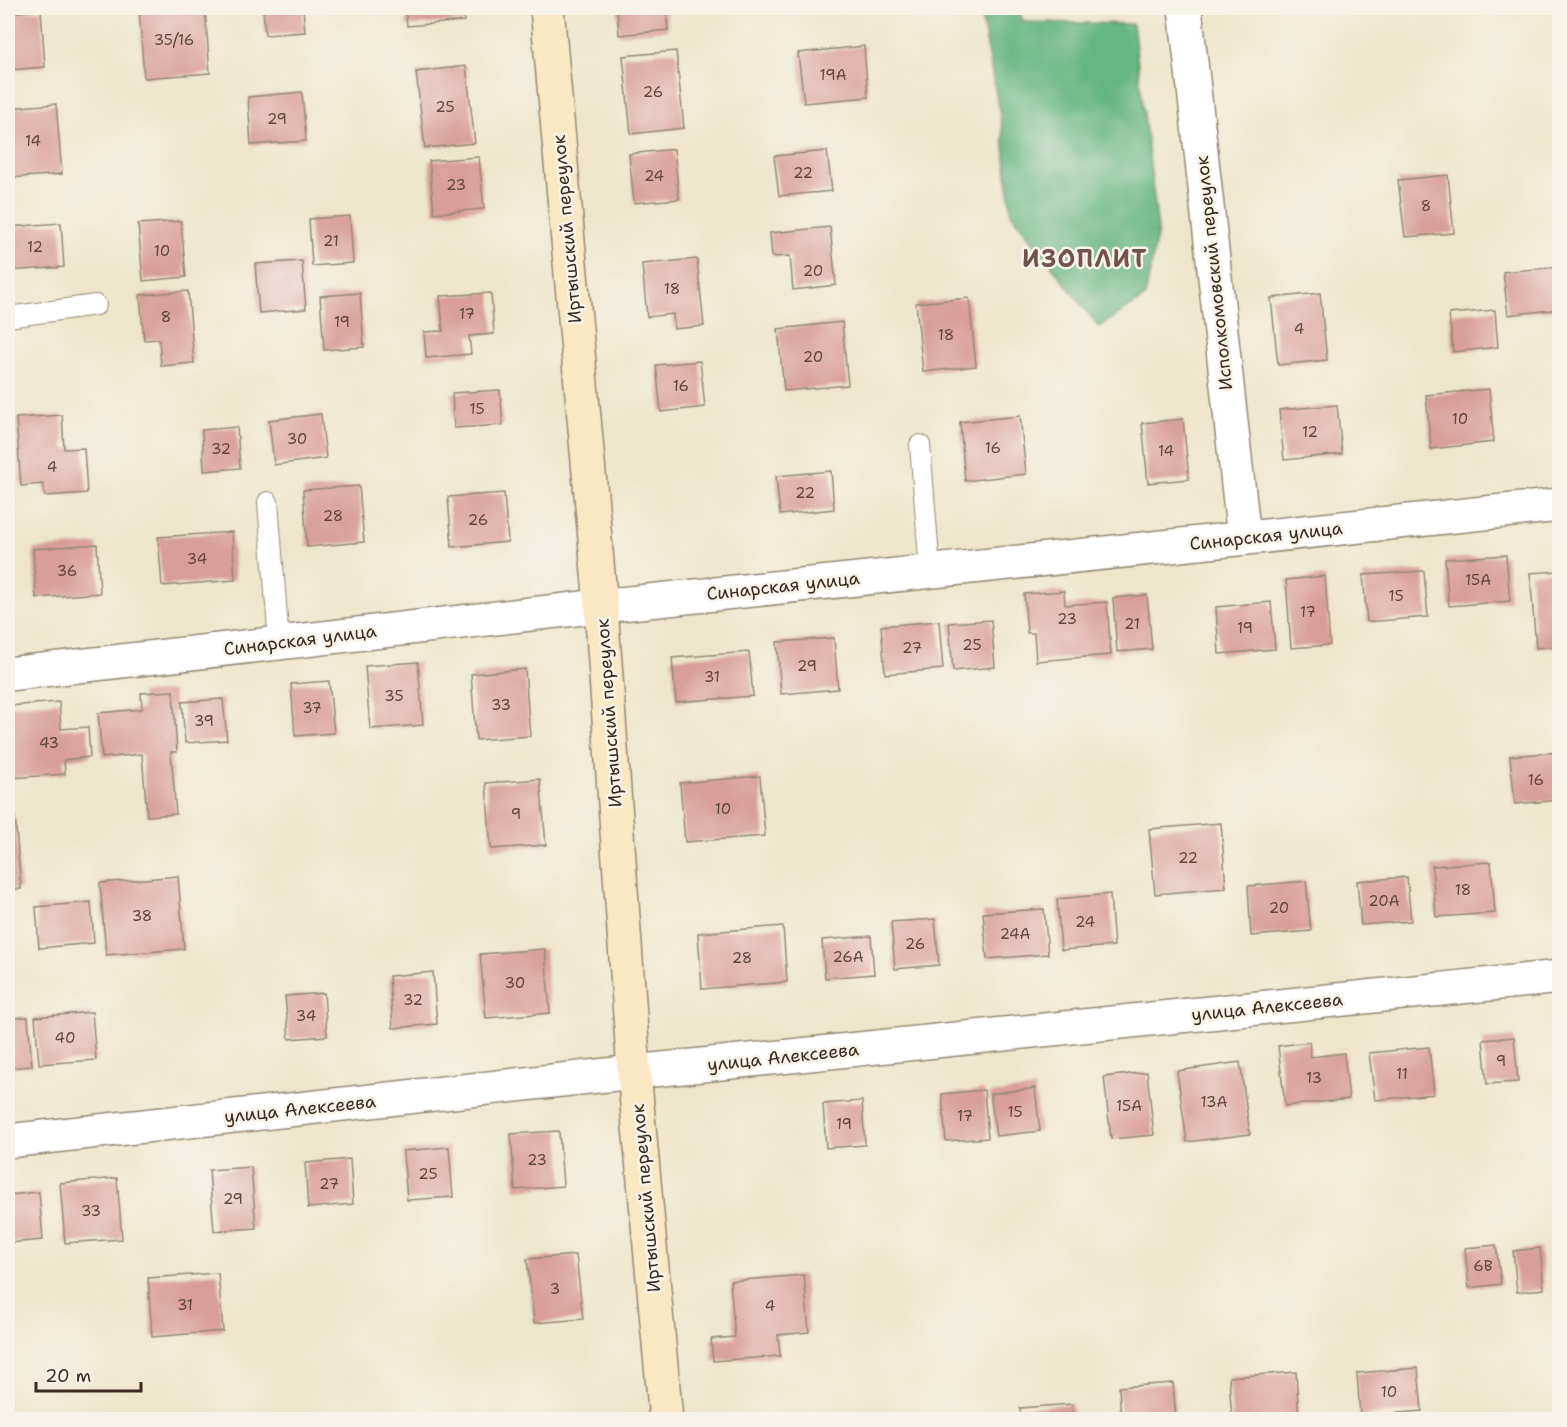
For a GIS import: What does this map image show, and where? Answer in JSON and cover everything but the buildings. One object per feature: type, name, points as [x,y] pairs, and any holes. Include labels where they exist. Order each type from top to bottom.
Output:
[{"type":"street","name":"Иртышский переулок","points":[[547,8],[602,606],[634,1072],[666,1419]]},
{"type":"street","name":"Исполкомовский переулок","points":[[1185,8],[1244,538]]},
{"type":"street","name":"Синарская улица","points":[[8,674],[602,606],[1560,506]]},
{"type":"street","name":"улица Алексеева","points":[[8,1141],[634,1072],[1560,977]]},
{"type":"lane","points":[[8,316],[96,305]]},
{"type":"lane","points":[[920,445],[930,571]]},
{"type":"lane","points":[[268,502],[279,643]]},
{"type":"green space","points":[[974,8],[1017,8],[1024,22],[1133,24],[1158,230],[1145,297],[1099,327],[1011,213],[1002,127],[981,13]]},
{"type":"district","name":"ИЗОПЛИТ","points":[[1085,259]]}]
